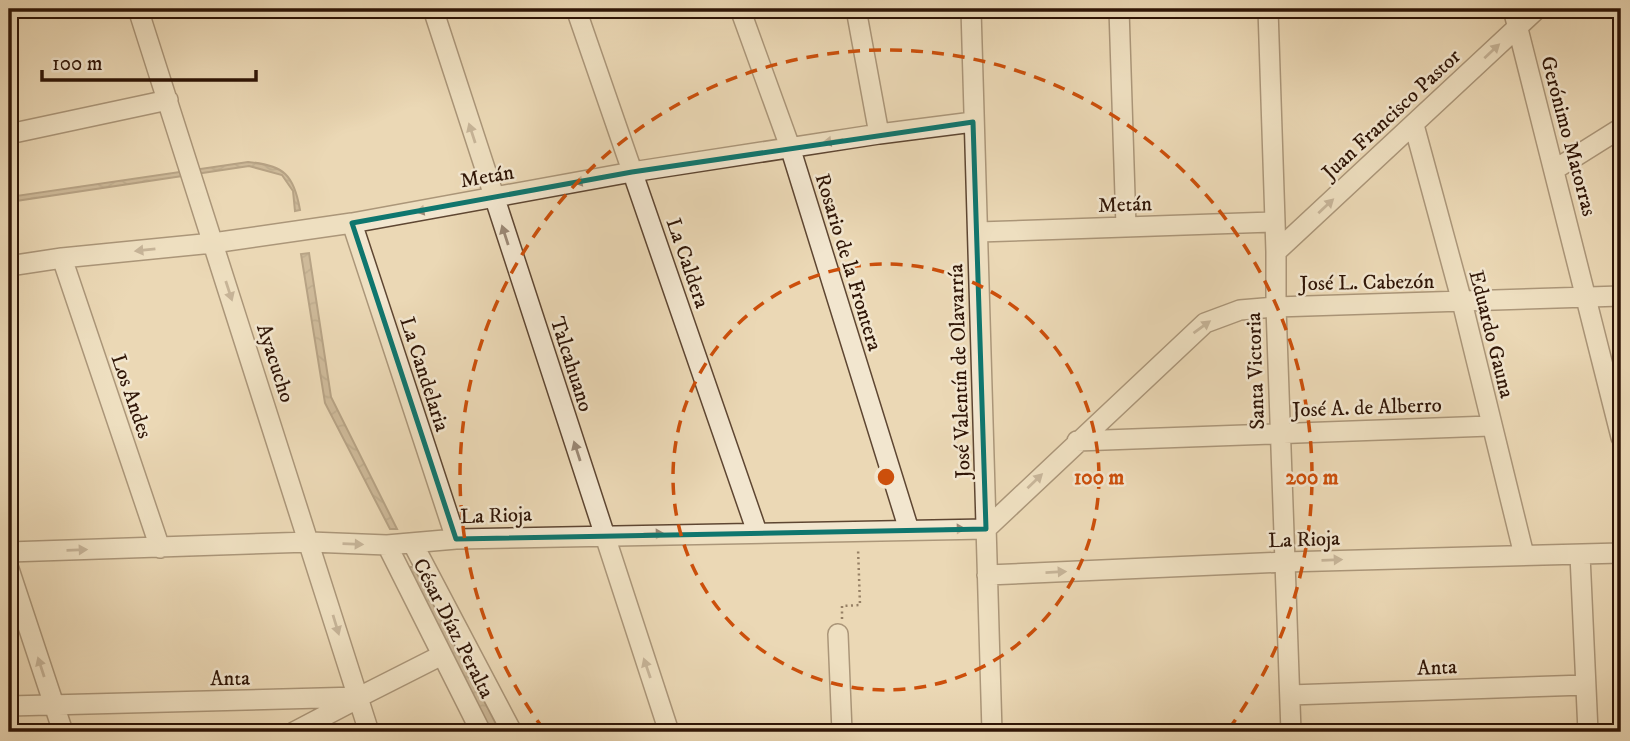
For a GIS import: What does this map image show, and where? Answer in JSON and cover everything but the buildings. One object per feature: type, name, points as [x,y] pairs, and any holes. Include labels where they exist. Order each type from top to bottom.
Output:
[{"type":"street","name":"Ayacucho","points":[[138,9],[369,732]]},
{"type":"street","name":"Talcahuano","points":[[433,9],[669,732]]},
{"type":"street","name":"La Caldera","points":[[576,9],[757,532]]},
{"type":"street","name":"Rosario de la Frontera","points":[[740,9],[790,147],[909,530]]},
{"type":"street","points":[[856,9],[879,134]]},
{"type":"street","name":"José Valentín de Olavarría","points":[[971,9],[992,732]]},
{"type":"street","points":[[1119,9],[1126,227]]},
{"type":"street","name":"Santa Victoria","points":[[1268,9],[1291,732]]},
{"type":"street","name":"Juan Francisco Pastor","points":[[1276,252],[1414,125],[1515,18],[1537,9]]},
{"type":"street","name":"Gerónimo Matorras","points":[[1515,18],[1620,428]]},
{"type":"street","points":[[9,135],[168,100]]},
{"type":"street","name":"Metán","points":[[9,266],[213,243],[352,223],[632,172],[973,122]]},
{"type":"street","name":"Eduardo Gauna","points":[[1414,125],[1462,302],[1490,426],[1524,555]]},
{"type":"street","points":[[1555,170],[1621,128]]},
{"type":"street","name":"Metán","points":[[978,232],[1274,222]]},
{"type":"street","name":"La Candelaria","points":[[352,223],[456,539]]},
{"type":"street","name":"Los Andes","points":[[62,258],[160,548]]},
{"type":"street","name":"José L. Cabezón","points":[[1077,441],[1205,323],[1240,310],[1621,296]]},
{"type":"street","name":"José A. de Alberro","points":[[1077,441],[1490,426]]},
{"type":"street","points":[[986,528],[1077,441]]},
{"type":"street","name":"La Rioja","points":[[9,552],[310,542],[387,545],[456,539],[986,528]]},
{"type":"street","points":[[413,544],[512,732]]},
{"type":"street","name":"César Díaz Peralta","points":[[387,545],[481,732]]},
{"type":"street","name":"La Rioja","points":[[987,575],[1285,562],[1621,553]]},
{"type":"street","points":[[1580,555],[1587,732]]},
{"type":"street","points":[[9,569],[63,732]]},
{"type":"street","points":[[838,634],[842,732]]},
{"type":"street","name":"Anta","points":[[9,706],[359,697],[443,655]]},
{"type":"street","name":"Anta","points":[[1290,695],[1585,685]]},
{"type":"street","points":[[294,732],[359,697]]},
{"type":"path","points":[[838,634],[838,628],[843,628],[842,606],[860,605],[858,531]]},
{"type":"highlighted area","points":[[973,122],[986,529],[456,539],[352,223],[632,172]]},
{"type":"water","points":[[248,162],[270,166],[285,174],[294,188],[300,210],[295,211],[293,191],[282,175],[249,166],[9,202],[9,197]]},
{"type":"water","points":[[309,253],[331,397],[397,529],[390,529],[325,403],[301,254]]},
{"type":"water","points":[[407,567],[416,567],[500,732],[491,732]]}]
